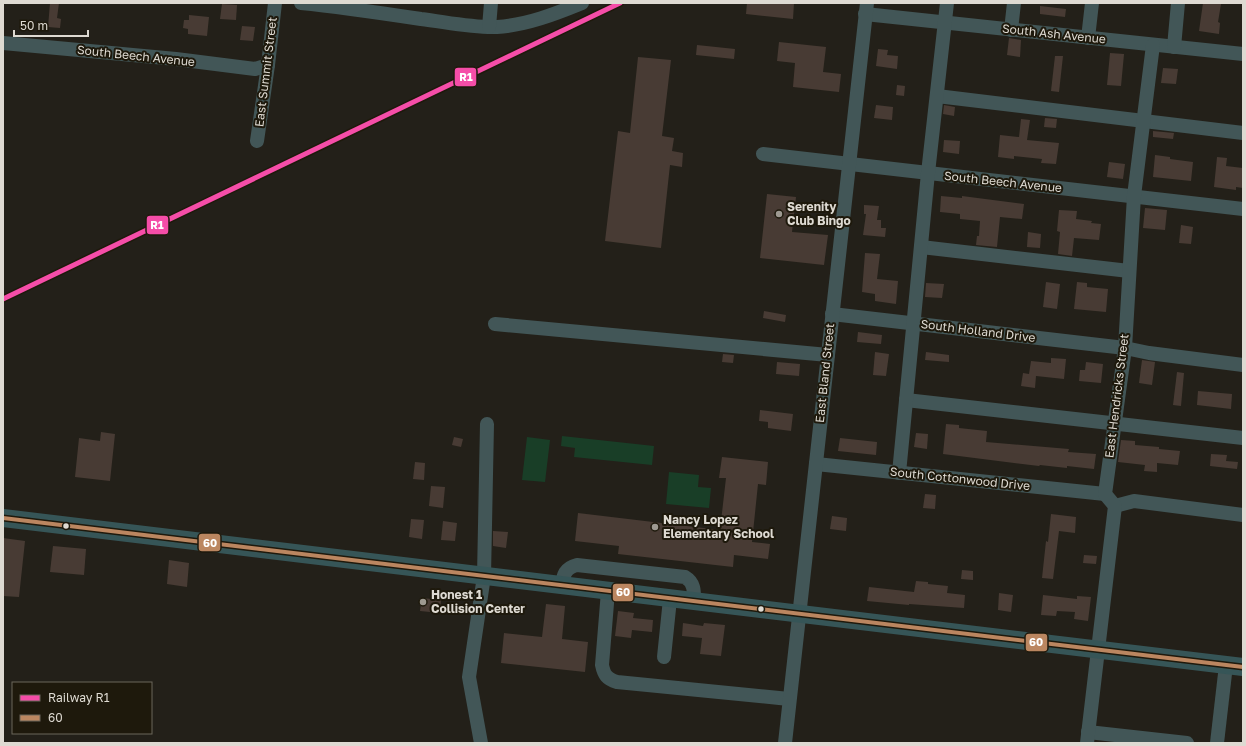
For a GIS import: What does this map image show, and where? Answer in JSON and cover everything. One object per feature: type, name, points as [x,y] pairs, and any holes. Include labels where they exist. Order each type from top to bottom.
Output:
[{"type":"main road","points":[[3,518],[1235,666]]},
{"type":"street","name":"East Summit Street","points":[[257,141],[275,3]]},
{"type":"street","points":[[301,3],[489,27],[506,26],[531,21],[578,4]]},
{"type":"street","points":[[489,27],[491,3]]},
{"type":"street","points":[[899,473],[928,173],[947,3]]},
{"type":"street","points":[[1012,30],[1014,3]]},
{"type":"street","points":[[1088,38],[1092,3]]},
{"type":"street","points":[[1174,46],[1178,3]]},
{"type":"street","name":"South Ash Avenue","points":[[866,9],[945,23],[1243,54]]},
{"type":"street","name":"East Bland Street","points":[[785,743],[866,9]]},
{"type":"street","name":"South Beech Avenue","points":[[3,43],[176,59],[255,69],[268,65]]},
{"type":"street","name":"East Hendricks Street","points":[[1105,494],[1125,348],[1134,196],[1153,45]]},
{"type":"street","points":[[937,96],[1243,133]]},
{"type":"street","name":"South Beech Avenue","points":[[763,154],[1243,209]]},
{"type":"street","points":[[921,247],[1129,271]]},
{"type":"street","name":"South Holland Drive","points":[[832,314],[1125,348],[1149,353],[1243,364]]},
{"type":"street","points":[[495,324],[828,355]]},
{"type":"street","points":[[906,400],[1243,438]]},
{"type":"street","points":[[481,743],[469,677],[484,576],[487,424]]},
{"type":"street","name":"South Cottonwood Drive","points":[[816,464],[1105,494]]},
{"type":"street","points":[[1105,494],[1115,506],[1088,738],[1187,743]]},
{"type":"street","points":[[1115,506],[1134,501],[1243,515]]},
{"type":"street","points":[[562,586],[564,574],[567,569],[577,565],[686,578],[692,583],[694,602]]},
{"type":"street","points":[[608,591],[602,665],[603,673],[610,680],[617,682],[789,699]]},
{"type":"street","points":[[664,657],[670,599]]},
{"type":"street","points":[[1218,743],[1235,666]]},
{"type":"green space","points":[[562,436],[654,446],[652,465],[574,457],[575,448],[561,446]]},
{"type":"green space","points":[[527,437],[550,440],[545,482],[522,480]]},
{"type":"green space","points":[[669,472],[699,475],[698,487],[711,488],[709,508],[666,504]]},
{"type":"building","points":[[50,3],[59,3],[57,18],[61,19],[60,28],[48,27]]},
{"type":"building","points":[[747,3],[794,3],[793,19],[746,14]]},
{"type":"building","points":[[1203,3],[1221,4],[1218,22],[1220,23],[1219,34],[1199,31]]},
{"type":"building","points":[[222,4],[237,5],[236,20],[220,19]]},
{"type":"building","points":[[1040,6],[1066,9],[1065,17],[1040,14]]},
{"type":"building","points":[[189,15],[209,17],[207,36],[188,34],[188,29],[183,28],[184,20],[189,20]]},
{"type":"building","points":[[242,26],[255,27],[253,41],[240,40]]},
{"type":"building","points":[[1009,38],[1021,40],[1020,57],[1007,55]]},
{"type":"building","points":[[779,42],[826,47],[823,72],[841,74],[839,92],[793,87],[795,63],[777,61]]},
{"type":"building","points":[[697,45],[735,49],[734,59],[696,55]]},
{"type":"building","points":[[878,49],[888,50],[887,55],[898,56],[897,69],[876,66]]},
{"type":"building","points":[[1110,53],[1124,54],[1121,86],[1107,85]]},
{"type":"building","points":[[1055,56],[1063,56],[1059,92],[1051,91]]},
{"type":"building","points":[[638,57],[671,60],[662,136],[674,138],[672,151],[683,153],[682,167],[670,165],[661,248],[605,241],[618,131],[630,133]]},
{"type":"building","points":[[1163,68],[1178,69],[1176,84],[1161,83]]},
{"type":"building","points":[[897,85],[905,86],[904,96],[896,95]]},
{"type":"building","points":[[876,105],[893,107],[892,120],[874,118]]},
{"type":"building","points":[[944,105],[955,107],[954,116],[943,114]]},
{"type":"building","points":[[1045,118],[1057,119],[1056,128],[1044,127]]},
{"type":"building","points":[[1021,119],[1030,120],[1027,140],[1059,143],[1056,164],[1041,163],[1042,159],[1014,156],[1014,159],[998,157],[1000,135],[1019,137]]},
{"type":"building","points":[[1153,131],[1174,133],[1173,139],[1153,137]]},
{"type":"building","points":[[944,140],[960,141],[959,154],[943,152]]},
{"type":"building","points":[[1155,155],[1170,157],[1170,159],[1193,162],[1191,181],[1153,177]]},
{"type":"building","points":[[1217,157],[1227,158],[1226,166],[1243,168],[1243,188],[1236,187],[1236,190],[1214,187]]},
{"type":"building","points":[[1109,162],[1125,164],[1123,179],[1107,177]]},
{"type":"building","name":"Serenity Club Bingo","points":[[767,194],[796,197],[792,232],[828,235],[824,265],[760,258]]},
{"type":"building","points":[[941,196],[962,198],[962,196],[1024,204],[1022,219],[1000,217],[997,247],[976,245],[977,236],[979,236],[980,221],[960,219],[960,214],[940,212]]},
{"type":"building","points":[[864,205],[879,206],[877,220],[881,220],[881,228],[886,228],[885,237],[863,235],[866,214],[864,214]]},
{"type":"building","points":[[1145,208],[1167,210],[1165,230],[1143,228]]},
{"type":"building","points":[[1059,210],[1077,211],[1076,219],[1101,224],[1099,240],[1074,238],[1072,256],[1058,254],[1060,232],[1057,231]]},
{"type":"building","points":[[1181,225],[1193,227],[1191,244],[1179,243]]},
{"type":"building","points":[[1028,232],[1041,234],[1040,248],[1027,247]]},
{"type":"building","points":[[865,253],[880,254],[877,279],[898,281],[896,304],[875,301],[875,294],[862,292]]},
{"type":"building","points":[[1046,282],[1060,284],[1057,309],[1043,307]]},
{"type":"building","points":[[1077,282],[1087,283],[1087,287],[1108,289],[1106,312],[1074,309]]},
{"type":"building","points":[[926,283],[944,284],[942,298],[925,297]]},
{"type":"building","points":[[764,311],[786,315],[785,322],[763,318]]},
{"type":"building","points":[[858,332],[882,335],[881,344],[857,342]]},
{"type":"building","points":[[875,352],[889,354],[886,376],[873,375]]},
{"type":"building","points":[[926,352],[949,355],[949,362],[925,360]]},
{"type":"building","points":[[723,354],[734,355],[733,363],[722,362]]},
{"type":"building","points":[[1051,358],[1066,359],[1064,379],[1036,376],[1035,388],[1021,386],[1023,373],[1029,374],[1031,361],[1051,363]]},
{"type":"building","points":[[1142,360],[1155,362],[1152,385],[1139,383]]},
{"type":"building","points":[[777,362],[800,364],[799,376],[776,374]]},
{"type":"building","points":[[1086,362],[1103,364],[1101,383],[1079,381],[1080,370],[1085,370]]},
{"type":"building","points":[[1177,372],[1184,373],[1181,406],[1173,405]]},
{"type":"building","points":[[1198,391],[1232,394],[1231,409],[1197,405]]},
{"type":"building","points":[[760,410],[793,414],[791,431],[768,428],[768,422],[759,421]]},
{"type":"building","points":[[946,424],[959,425],[959,428],[987,431],[986,442],[1069,449],[1068,452],[1096,454],[1094,469],[1067,466],[1067,468],[1039,466],[943,454]]},
{"type":"building","points":[[101,432],[115,434],[110,481],[75,477],[79,438],[100,441]]},
{"type":"building","points":[[916,433],[928,434],[927,449],[914,447]]},
{"type":"building","points":[[454,437],[463,439],[461,447],[452,445]]},
{"type":"building","points":[[840,438],[877,442],[876,455],[838,451]]},
{"type":"building","points":[[1121,440],[1135,441],[1135,445],[1180,451],[1178,465],[1157,463],[1157,472],[1144,471],[1145,465],[1118,462]]},
{"type":"building","points":[[1211,454],[1227,455],[1226,461],[1238,462],[1237,469],[1210,466]]},
{"type":"building","points":[[722,457],[768,462],[766,485],[758,484],[752,542],[770,544],[768,559],[734,555],[733,567],[618,554],[619,546],[575,541],[578,513],[720,530],[726,478],[719,478]]},
{"type":"building","points":[[415,462],[425,463],[424,480],[413,479]]},
{"type":"building","points":[[431,486],[445,487],[443,508],[429,506]]},
{"type":"building","points":[[925,494],[936,495],[935,509],[923,508]]},
{"type":"building","points":[[1051,514],[1076,517],[1075,533],[1059,531],[1053,579],[1042,578]]},
{"type":"building","points":[[832,516],[847,518],[846,531],[830,529]]},
{"type":"building","points":[[411,519],[424,520],[422,539],[409,537]]},
{"type":"building","points":[[443,521],[457,523],[455,541],[441,540]]},
{"type":"building","points":[[493,531],[508,532],[506,548],[493,546]]},
{"type":"building","points":[[3,538],[25,541],[19,597],[3,596]]},
{"type":"building","points":[[53,546],[86,549],[84,575],[50,572]]},
{"type":"building","points":[[1084,555],[1097,556],[1096,564],[1083,563]]},
{"type":"building","points":[[169,560],[189,563],[187,587],[167,584]]},
{"type":"building","points":[[962,570],[973,571],[973,580],[961,579]]},
{"type":"building","points":[[916,581],[948,586],[947,593],[965,595],[964,608],[867,601],[869,587],[914,592]]},
{"type":"building","points":[[999,593],[1013,595],[1011,612],[998,610]]},
{"type":"building","points":[[1043,595],[1077,599],[1077,596],[1091,597],[1088,621],[1074,619],[1075,612],[1057,611],[1056,616],[1041,615]]},
{"type":"building","points":[[422,598],[441,600],[440,613],[420,611]]},
{"type":"building","points":[[546,604],[565,606],[562,639],[588,642],[585,672],[501,663],[504,633],[542,637]]},
{"type":"building","points":[[618,611],[634,613],[633,618],[653,620],[652,632],[632,630],[631,638],[615,636]]},
{"type":"building","points":[[683,623],[703,626],[704,623],[725,625],[721,656],[700,654],[702,638],[682,636]]},
{"type":"rail line","name":"R1","points":[[3,299],[620,3]]},
{"type":"transit line","name":"60","points":[[3,518],[1243,667]]},
{"type":"place","name":"Serenity Club Bingo","points":[[779,214]]},
{"type":"place","name":"Nancy Lopez Elementary School","points":[[655,527]]},
{"type":"place","name":"Honest 1 Collision Center","points":[[423,602]]}]
